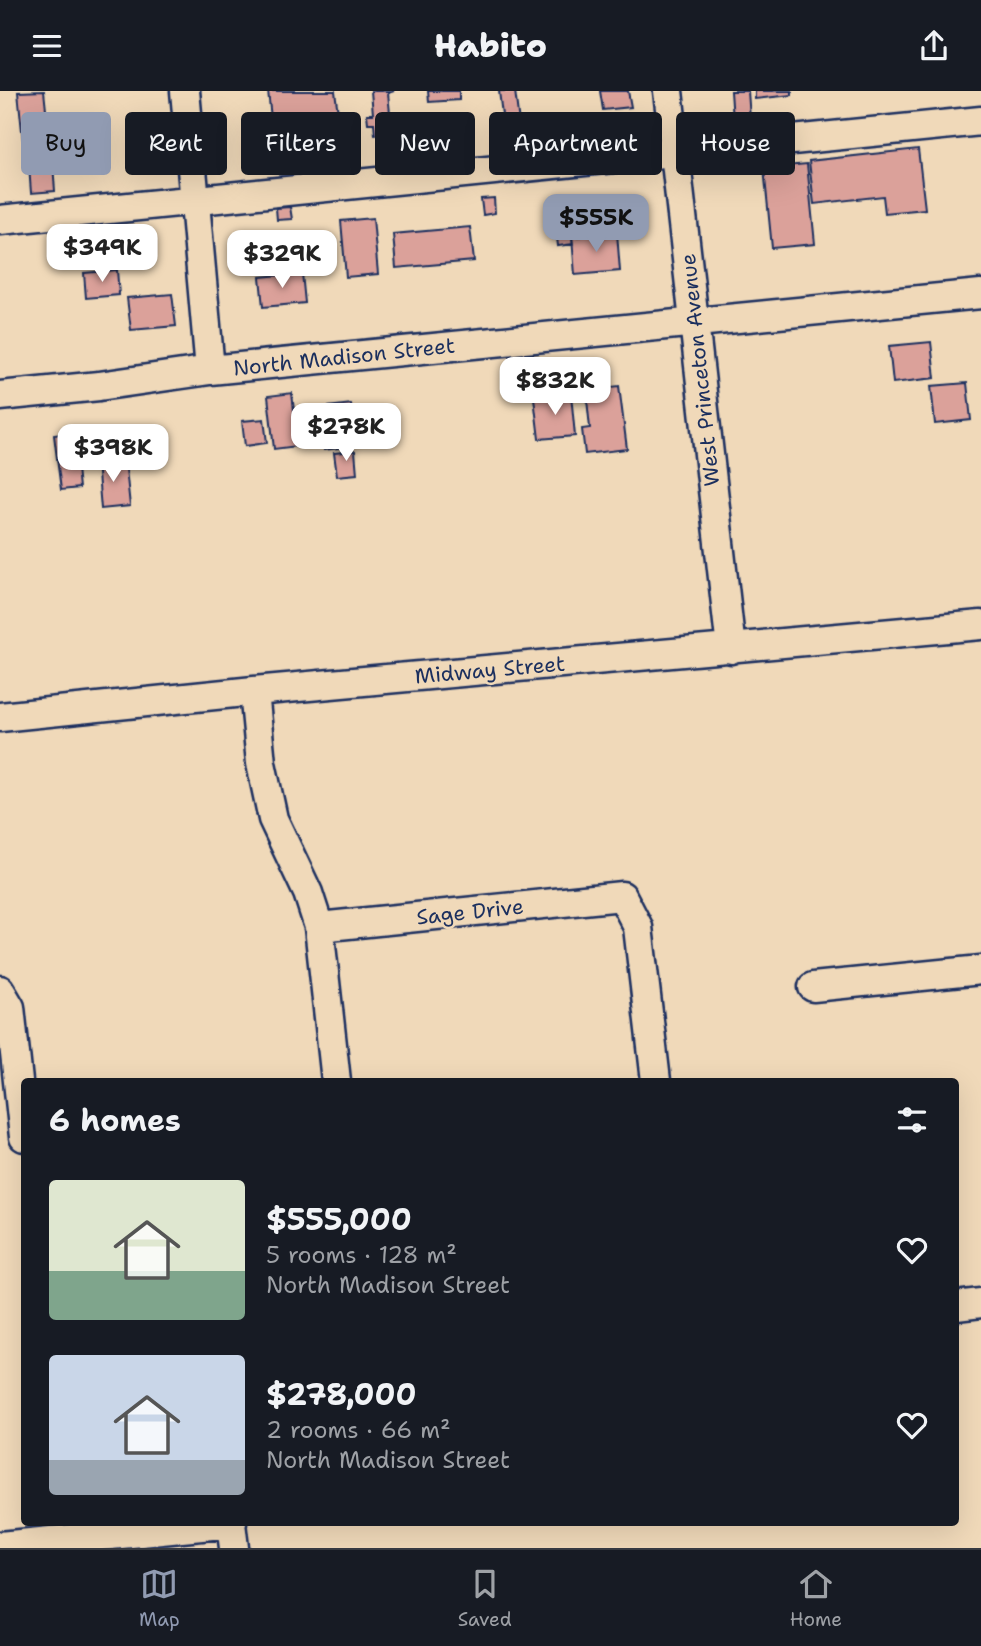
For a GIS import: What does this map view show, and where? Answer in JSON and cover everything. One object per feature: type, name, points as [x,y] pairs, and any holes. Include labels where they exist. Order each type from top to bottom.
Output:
[{"type":"street","points":[[185,91],[210,370]]},
{"type":"street","name":"West Princeton Avenue","points":[[668,91],[676,152]]},
{"type":"street","points":[[795,140],[981,121]]},
{"type":"street","points":[[0,220],[676,152]]},
{"type":"street","name":"West Princeton Avenue","points":[[678,175],[731,649]]},
{"type":"street","name":"North Madison Street","points":[[0,396],[99,386],[210,370],[981,294]]},
{"type":"street","name":"Midway Street","points":[[0,717],[254,691],[981,625]]},
{"type":"street","points":[[254,691],[261,763],[273,819],[308,893],[319,927],[336,1078]]},
{"type":"street","name":"Sage Drive","points":[[319,927],[622,896],[638,927],[656,1078]]},
{"type":"street","points":[[813,986],[981,971]]},
{"type":"street","points":[[0,990],[10,1007],[21,1109]]},
{"type":"street","points":[[959,1306],[981,1303]]},
{"type":"street","points":[[0,1546],[69,1530],[162,1526]]},
{"type":"street","points":[[231,1526],[234,1548]]},
{"type":"building","points":[[44,91],[46,112],[21,112],[21,121],[18,92]]},
{"type":"building","points":[[268,91],[335,91],[338,112],[270,112]]},
{"type":"building","points":[[371,91],[394,91],[388,93],[390,112],[375,112],[375,135],[374,123],[368,123],[367,114],[373,114]]},
{"type":"building","points":[[428,91],[459,91],[459,100],[429,102]]},
{"type":"building","points":[[499,91],[515,91],[518,112],[502,112]]},
{"type":"building","points":[[600,91],[628,91],[631,107],[603,110]]},
{"type":"building","points":[[731,91],[748,91],[750,112],[732,112]]},
{"type":"building","points":[[755,91],[792,91],[792,95],[755,99]]},
{"type":"building","points":[[918,149],[925,209],[885,213],[883,196],[814,204],[809,161]]},
{"type":"building","points":[[807,164],[815,244],[772,248],[765,175],[795,175],[795,165]]},
{"type":"building","points":[[30,175],[54,175],[55,191],[31,193]]},
{"type":"building","points":[[494,198],[495,213],[483,215],[481,199]]},
{"type":"building","points":[[290,207],[292,219],[277,220],[276,208]]},
{"type":"building","points":[[569,209],[573,244],[558,246],[554,211]]},
{"type":"building","points":[[373,218],[378,274],[346,277],[341,221]]},
{"type":"building","points":[[470,227],[474,261],[396,268],[393,234]]},
{"type":"building","points":[[617,233],[620,271],[575,275],[572,237]]},
{"type":"building","points":[[117,270],[119,295],[86,298],[84,273]]},
{"type":"building","points":[[302,273],[305,303],[263,307],[260,277]]},
{"type":"building","points":[[172,294],[176,326],[131,330],[127,298]]},
{"type":"building","points":[[931,342],[935,378],[893,383],[889,346]]},
{"type":"building","points":[[967,383],[971,420],[935,424],[931,386]]},
{"type":"building","points":[[619,386],[627,449],[585,454],[582,429],[590,428],[586,390]]},
{"type":"building","points":[[292,393],[298,446],[274,449],[268,396]]},
{"type":"building","points":[[571,394],[575,436],[539,439],[534,398]]},
{"type":"building","points":[[351,404],[356,446],[324,450],[323,443],[307,445],[303,410]]},
{"type":"building","points":[[264,419],[267,443],[245,446],[242,421]]},
{"type":"building","points":[[91,430],[95,466],[77,468],[79,488],[61,490],[54,435]]},
{"type":"building","points":[[355,451],[357,474],[337,476],[334,453]]},
{"type":"building","points":[[125,459],[130,506],[101,509],[97,462]]}]
